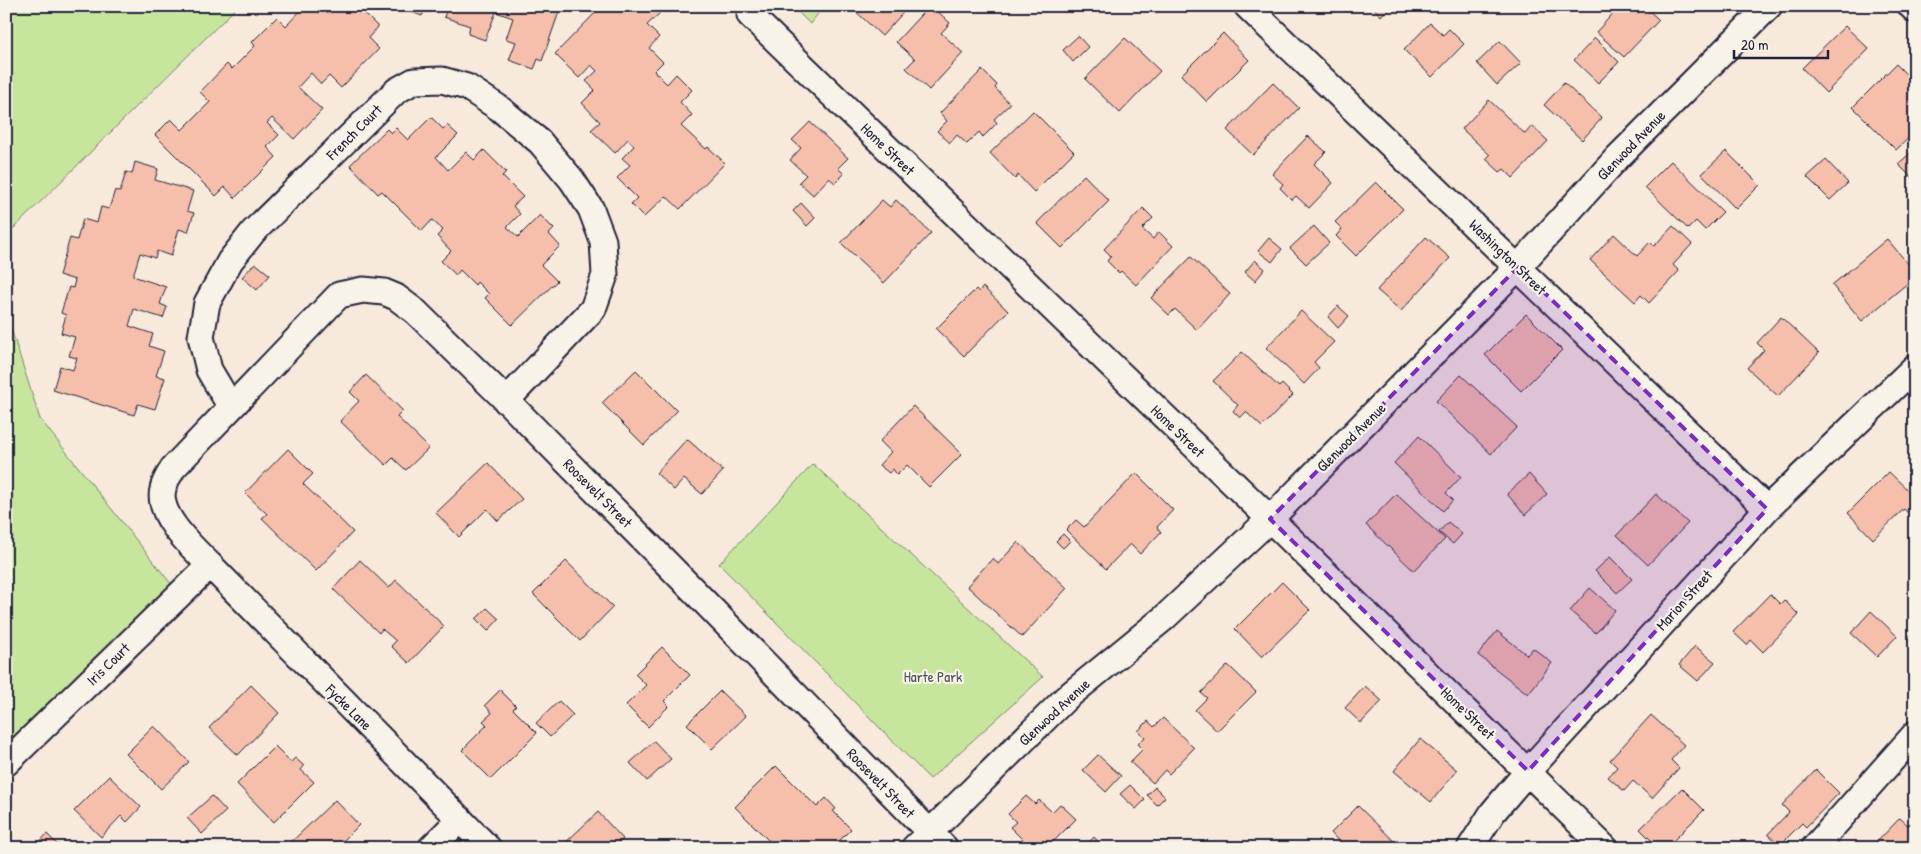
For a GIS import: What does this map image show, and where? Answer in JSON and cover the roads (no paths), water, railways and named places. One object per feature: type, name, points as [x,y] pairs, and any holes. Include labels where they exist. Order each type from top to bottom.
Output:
[{"type":"street","name":"Washington Street","points":[[1247,6],[1768,509]]},
{"type":"street","points":[[1911,6],[1915,10]]},
{"type":"street","name":"Glenwood Avenue","points":[[929,843],[1066,698],[1164,618],[1270,519],[1518,267],[1753,11]]},
{"type":"street","name":"Home Street","points":[[750,15],[1270,519],[1605,848]]},
{"type":"street","name":"French Court","points":[[231,407],[209,370],[201,337],[207,303],[230,261],[253,232],[396,91],[414,81],[442,80],[467,87],[499,108],[540,142],[572,180],[591,209],[603,241],[605,275],[593,309],[506,401]]},
{"type":"street","name":"Roosevelt Street","points":[[231,407],[339,295],[363,290],[384,292],[396,297],[416,312],[694,591],[929,843]]},
{"type":"street","name":"Marion Street","points":[[1470,848],[1493,812],[1528,772],[1768,509],[1915,367]]},
{"type":"street","points":[[210,566],[179,533],[165,512],[162,490],[173,468],[231,407]]},
{"type":"street","name":"Iris Court","points":[[6,763],[210,566]]},
{"type":"street","name":"Fycke Lane","points":[[210,566],[488,848]]},
{"type":"street","points":[[1814,848],[1915,734]]},
{"type":"street","points":[[431,848],[460,820]]},
{"type":"park label","name":"Harte Park","points":[[933,676]]}]
